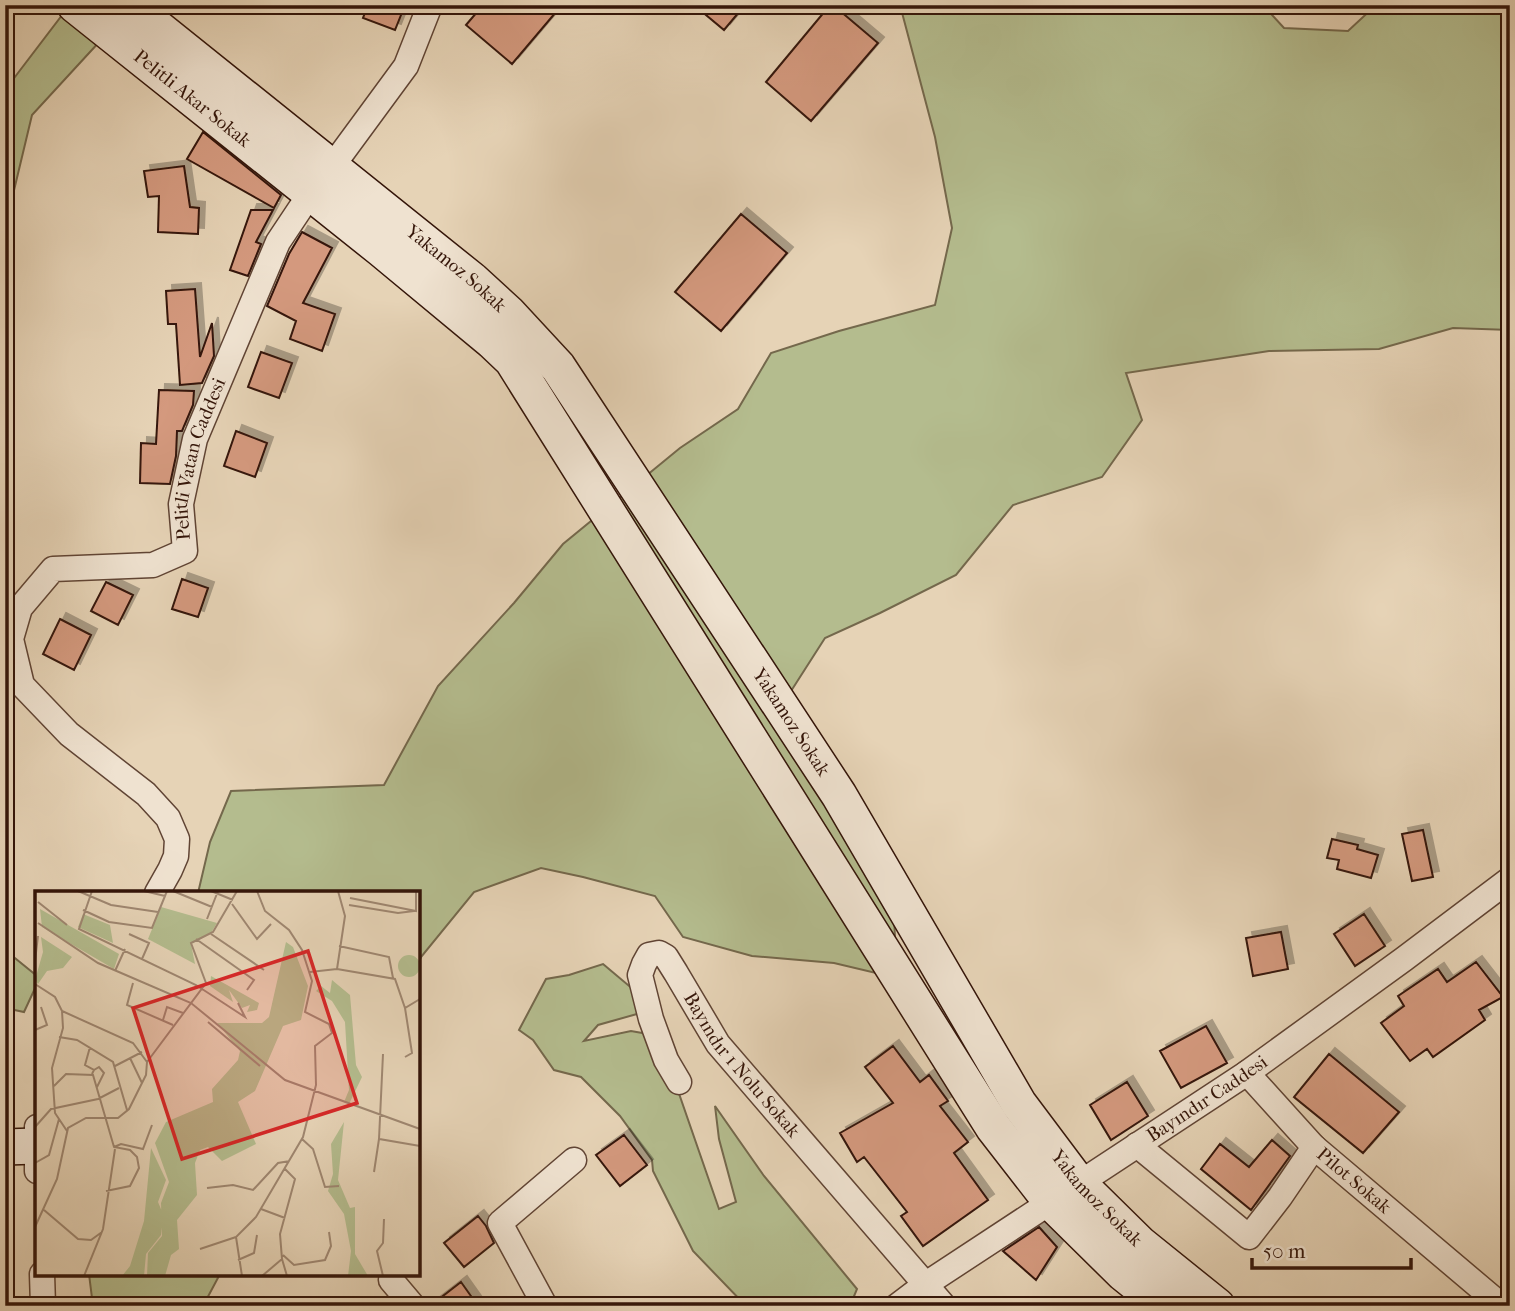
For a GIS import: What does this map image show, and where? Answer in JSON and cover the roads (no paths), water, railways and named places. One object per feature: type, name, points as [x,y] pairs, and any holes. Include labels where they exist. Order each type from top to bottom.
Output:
[{"type":"main road","name":"Pelitli Akar Sokak","points":[[75,5],[320,181]]},
{"type":"main road","name":"Pelitli Akar Sokak","points":[[129,5],[320,181]]},
{"type":"main road","name":"Yakamoz Sokak","points":[[320,181],[381,249],[512,360],[993,1127],[1065,1193],[1140,1244],[1217,1306]]},
{"type":"main road","name":"Yakamoz Sokak","points":[[320,181],[472,281],[508,313],[558,367],[839,795],[1019,1104],[1065,1193],[1123,1273],[1164,1306]]},
{"type":"street","name":"Pelitli Vatan Caddesi","points":[[158,891],[176,856],[177,839],[168,818],[146,794],[69,734],[22,685],[11,639],[20,608],[53,569],[153,565],[185,551],[181,504],[195,439],[278,242],[320,181],[407,66],[430,5]]},
{"type":"street","name":"Bayındır Caddesi","points":[[897,1306],[926,1284],[1247,1073],[1510,879]]},
{"type":"street","name":"Bayındır 1 Nolu Sokak","points":[[679,1082],[666,1059],[651,1018],[640,975],[649,956],[659,953],[666,957],[677,973],[718,1044],[926,1284]]},
{"type":"street","name":"Pilot Sokak","points":[[1247,1073],[1314,1147],[1502,1306]]},
{"type":"street","points":[[1137,1145],[1249,1237],[1314,1147]]},
{"type":"street","points":[[545,1306],[500,1223],[574,1160]]},
{"type":"street","points":[[42,1276],[43,1306]]},
{"type":"street","points":[[391,1280],[413,1306]]},
{"type":"street","points":[[926,1284],[944,1306]]}]
